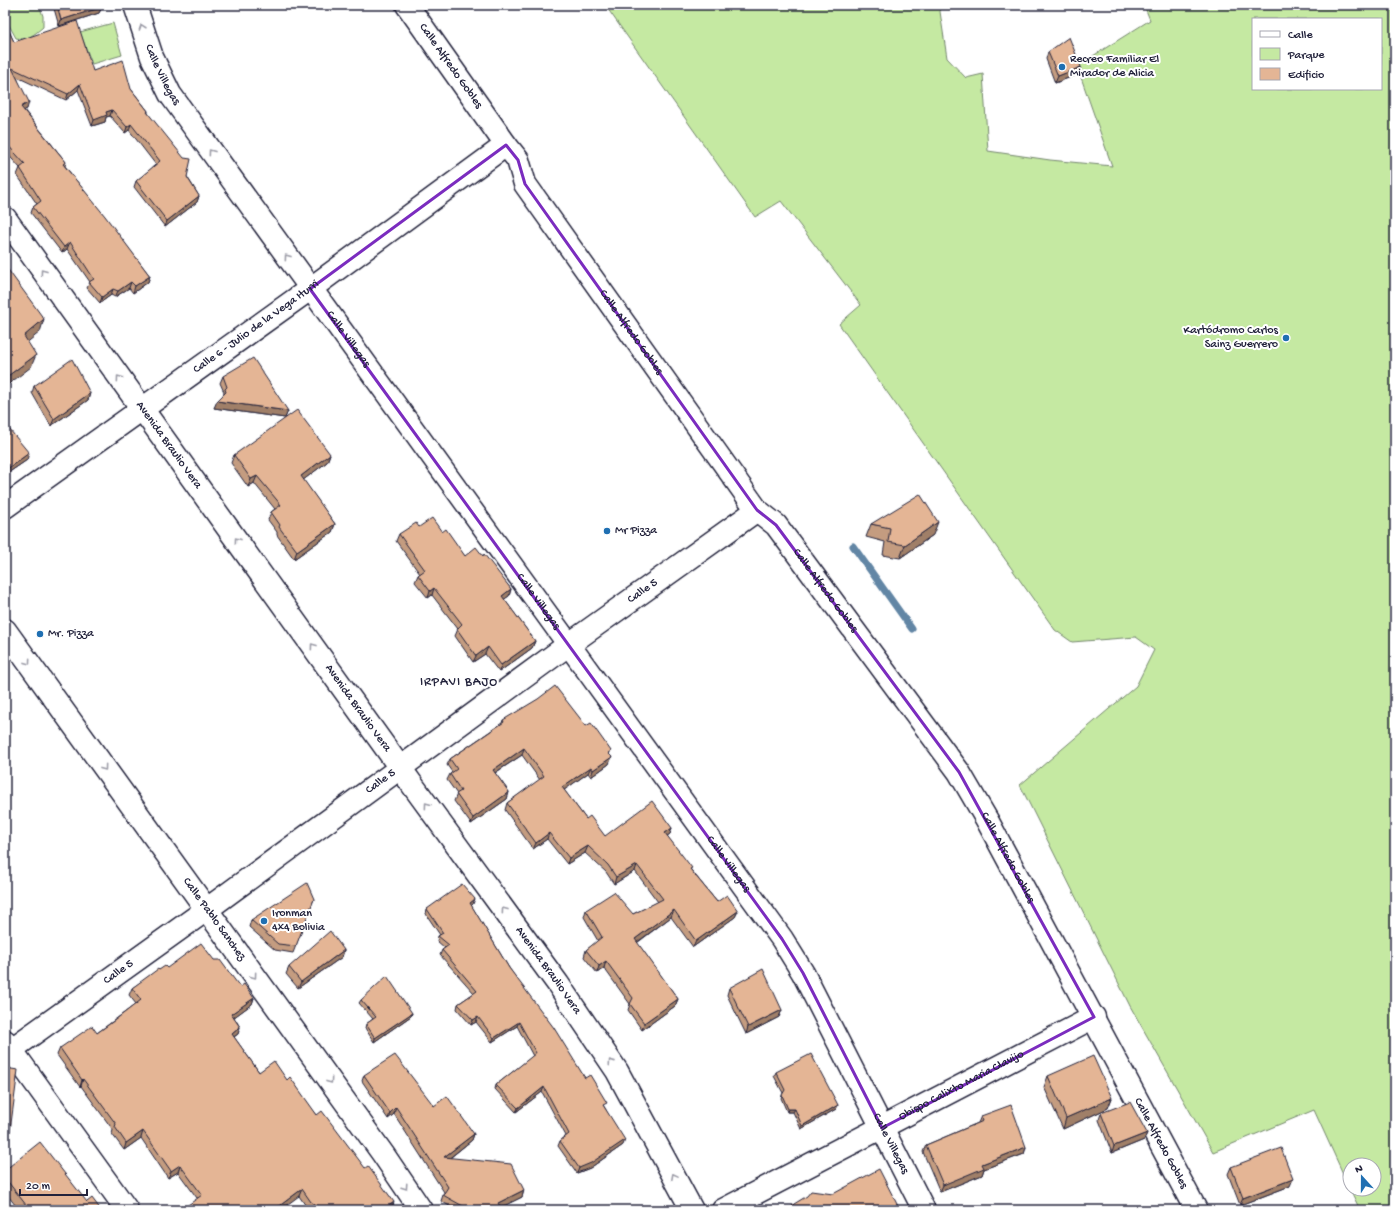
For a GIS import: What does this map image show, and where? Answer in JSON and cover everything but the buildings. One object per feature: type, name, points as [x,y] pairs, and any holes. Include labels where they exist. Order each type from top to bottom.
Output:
[{"type":"street","name":"Calle Villegas","points":[[135,5],[152,56],[170,94],[568,646],[782,939],[803,973],[924,1210]]},
{"type":"street","name":"Calle Alfredo Gobles","points":[[407,5],[518,160],[524,184],[757,510],[776,525],[959,772],[987,820],[1094,1017],[1196,1210]]},
{"type":"street","name":"Calle 6 - Julio de la Vega Iturri","points":[[5,507],[310,289],[506,145]]},
{"type":"street","name":"Avenida Braulio Vera","points":[[5,218],[553,978],[618,1071],[692,1210]]},
{"type":"street","name":"Calle 5","points":[[7,1048],[206,910],[757,510]]},
{"type":"street","name":"Calle Pablo Sanchez","points":[[5,630],[383,1154],[421,1210]]},
{"type":"street","name":"Obispo Calixto Maria Clavijo","points":[[723,1210],[1094,1017]]},
{"type":"street","points":[[7,1048],[127,1210]]},
{"type":"highlighted area","points":[[506,145],[518,160],[525,184],[757,510],[776,525],[959,772],[1094,1017],[882,1128],[803,973],[782,939],[310,289]]},
{"type":"green space","points":[[5,5],[39,5],[43,16],[43,27],[27,38],[16,38],[5,18]]},
{"type":"green space","points":[[605,5],[939,5],[947,58],[966,78],[983,74],[988,151],[1050,160],[1112,166],[1077,66],[1150,20],[1144,5],[1395,5],[1395,1210],[1360,1210],[1354,1197],[1382,1197],[1382,1157],[1342,1157],[1342,1171],[1314,1110],[1213,1152],[1130,1006],[1020,785],[1136,686],[1154,650],[1136,637],[1072,642],[1055,630],[839,324],[861,305],[781,201],[755,217]]},
{"type":"green space","points":[[113,23],[122,55],[92,64],[80,32]]},
{"type":"waterway","points":[[853,546],[912,629]]},
{"type":"place","name":"Recreo Familiar El Mirador de Alicia","points":[[1062,67]]},
{"type":"place","name":"Kartódromo Carlos Sainz Guerrero","points":[[1286,338]]},
{"type":"place","name":"Mr Pizza","points":[[607,531]]},
{"type":"place","name":"Mr. Pizza","points":[[40,634]]},
{"type":"place","name":"Ironman 4x4 Bolivia","points":[[264,921]]},
{"type":"district","name":"IRPAVI BAJO","points":[[459,682]]}]
